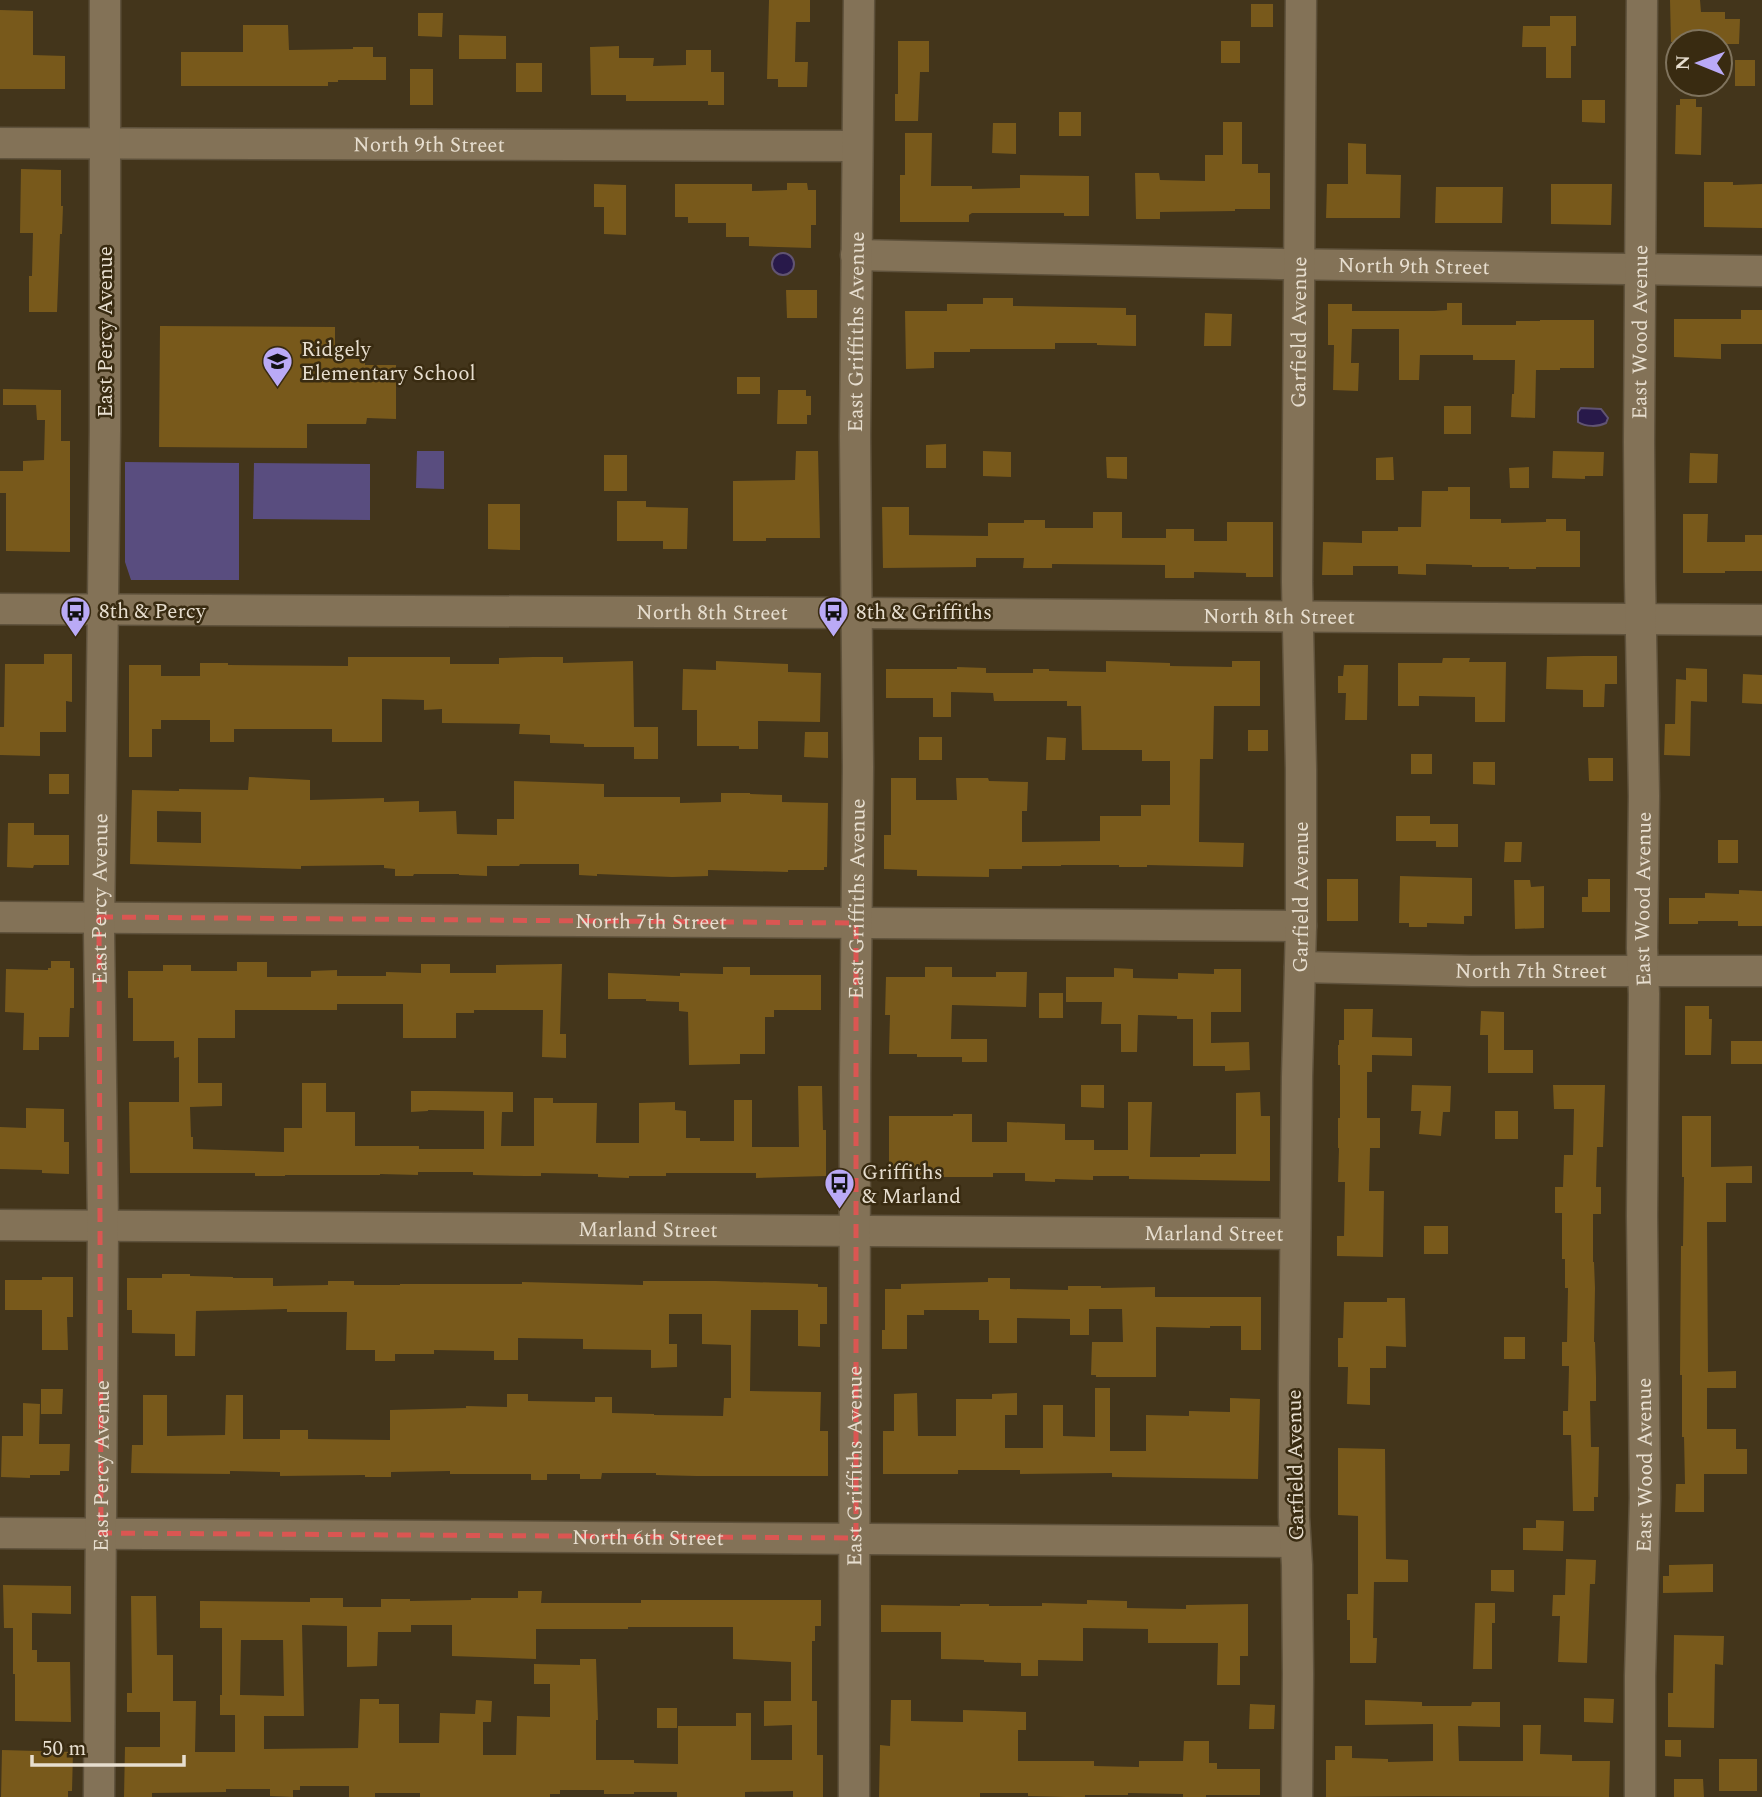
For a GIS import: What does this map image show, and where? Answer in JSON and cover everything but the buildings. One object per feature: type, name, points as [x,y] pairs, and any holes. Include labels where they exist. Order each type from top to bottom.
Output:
[{"type":"street","name":"East Percy Avenue","points":[[99,1797],[103,1226],[99,917],[106,430],[105,0]]},
{"type":"street","name":"East Griffiths Avenue","points":[[854,1797],[858,613],[855,436],[859,0]]},
{"type":"street","name":"Garfield Avenue","points":[[1297,1797],[1295,1234],[1301,926],[1297,616],[1301,0]]},
{"type":"street","name":"East Wood Avenue","points":[[1640,1797],[1645,1498],[1642,1216],[1644,796],[1639,442],[1642,0]]},
{"type":"street","name":"North 9th Street","points":[[0,143],[857,146]]},
{"type":"street","name":"North 9th Street","points":[[856,255],[1299,265],[1762,271]]},
{"type":"street","name":"North 8th Street","points":[[0,609],[1762,620]]},
{"type":"street","name":"North 7th Street","points":[[0,917],[1301,926]]},
{"type":"street","name":"North 7th Street","points":[[1300,967],[1471,971],[1762,971]]},
{"type":"street","name":"Marland Street","points":[[0,1225],[1295,1234]]},
{"type":"street","name":"North 6th Street","points":[[0,1533],[1295,1542]]},
{"type":"highlighted area","points":[[99,917],[856,923],[856,1538],[101,1533]]},
{"type":"shaded area","points":[[783,253],[791,256],[794,264],[791,272],[783,275],[775,272],[772,264],[775,256]]},
{"type":"shaded area","points":[[1581,408],[1601,409],[1608,418],[1606,423],[1592,426],[1578,422]]},
{"type":"shaded area","points":[[417,451],[444,451],[444,489],[416,488]]},
{"type":"shaded area","points":[[125,462],[239,463],[239,580],[131,580],[125,562]]},
{"type":"shaded area","points":[[254,463],[370,464],[370,520],[253,519]]},
{"type":"place","name":"Ridgely Elementary School","points":[[278,388]]},
{"type":"place","name":"8th & Percy","points":[[76,638]]},
{"type":"place","name":"8th & Griffiths","points":[[833,639]]},
{"type":"place","name":"Griffiths & Marland","points":[[839,1211]]}]
